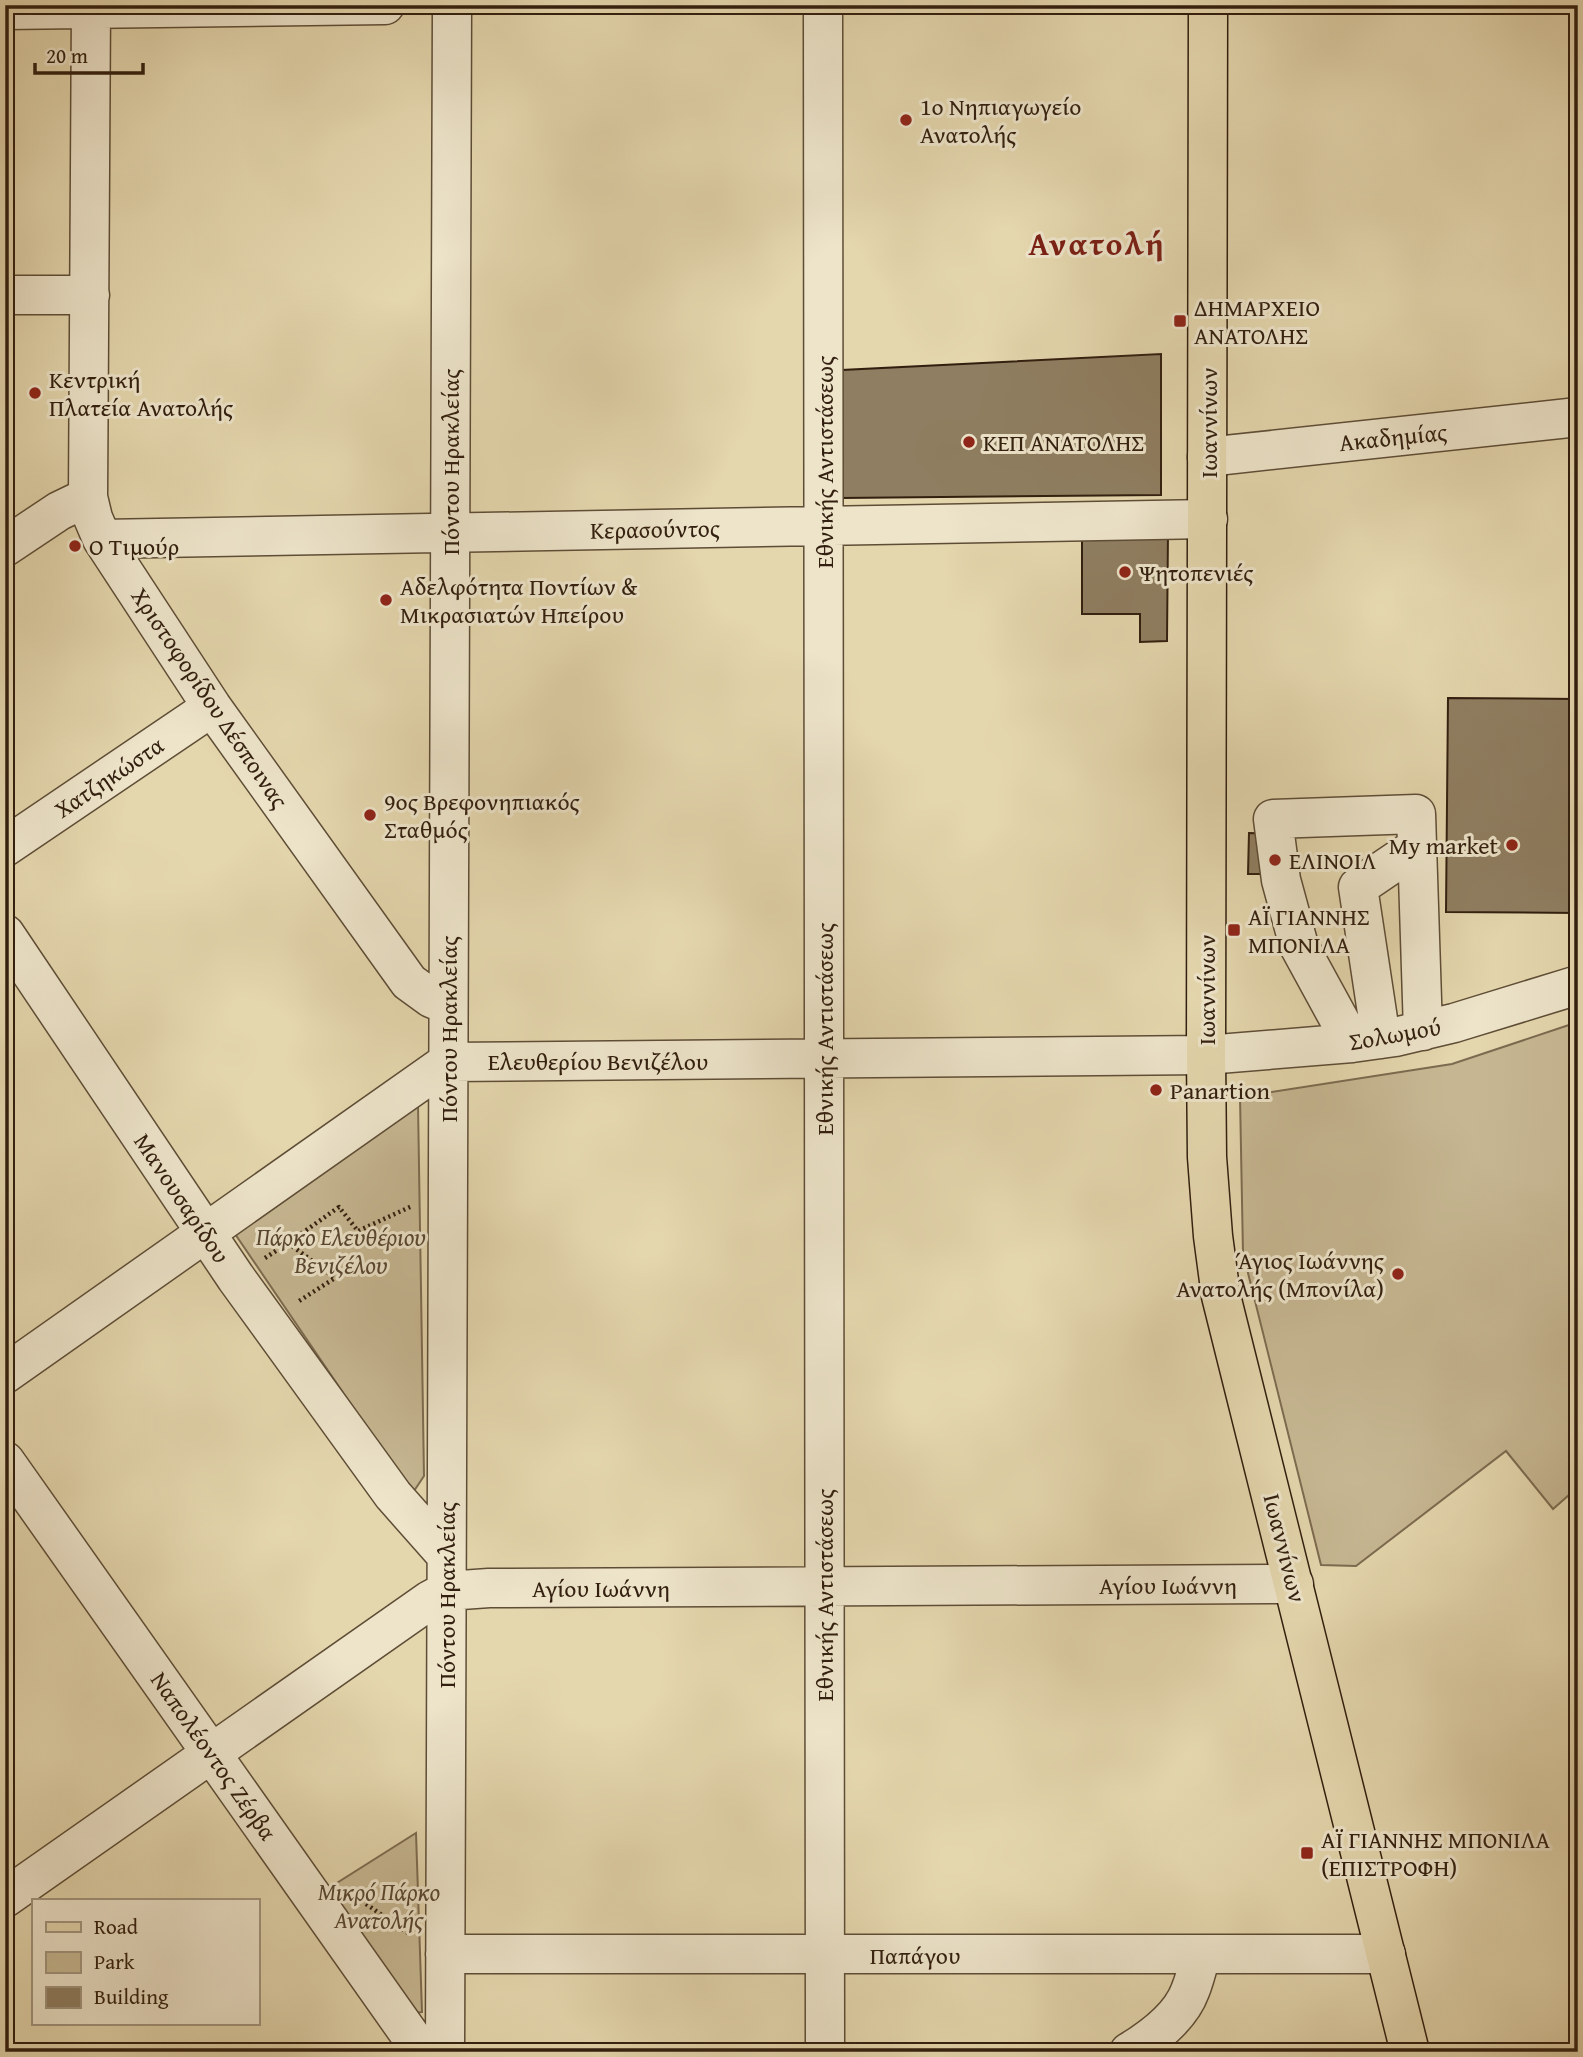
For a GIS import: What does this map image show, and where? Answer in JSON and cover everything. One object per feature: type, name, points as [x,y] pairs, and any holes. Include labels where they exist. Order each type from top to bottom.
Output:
[{"type":"main road","name":"Ιωαννίνων","points":[[1208,5],[1206,1055],[1207,1157],[1213,1236],[1221,1296],[1410,2052]]},
{"type":"street","points":[[5,10],[385,5]]},
{"type":"street","name":"Πόντου Ηρακλείας","points":[[445,2052],[452,5]]},
{"type":"street","name":"Εθνικής Αντιστάσεως","points":[[823,5],[825,2052]]},
{"type":"street","name":"Χριστοφορίδου Δέσποινας","points":[[91,7],[88,497],[93,518],[103,540],[212,707],[409,982],[431,998],[448,1005]]},
{"type":"street","points":[[5,295],[90,295]]},
{"type":"street","name":"Ακαδημίας","points":[[1207,457],[1578,417]]},
{"type":"street","points":[[5,547],[60,510],[88,497]]},
{"type":"street","name":"Κερασούντος","points":[[103,540],[1208,519]]},
{"type":"street","name":"Χατζηκώστα","points":[[5,847],[212,707]]},
{"type":"street","points":[[1366,1041],[1299,946],[1281,880],[1273,819],[1416,814],[1423,1031]]},
{"type":"street","points":[[1366,1041],[1358,887],[1417,846]]},
{"type":"street","name":"Μανουσαρίδου","points":[[5,934],[236,1279],[393,1495],[446,1573]]},
{"type":"street","name":"Σολωμού","points":[[1206,1055],[1366,1041],[1423,1031],[1578,985]]},
{"type":"street","name":"Ελευθερίου Βενιζέλου","points":[[448,1062],[1206,1055]]},
{"type":"street","points":[[5,1374],[448,1062]]},
{"type":"street","name":"Ναπολέοντος Ζέρβα","points":[[5,1461],[422,2052]]},
{"type":"street","name":"Αγίου Ιωάννη","points":[[5,1898],[430,1600],[446,1573],[489,1588],[1294,1584]]},
{"type":"street","name":"Παπάγου","points":[[445,1954],[1386,1954]]},
{"type":"street","points":[[1129,2052],[1158,2031],[1179,2010],[1190,1992],[1201,1954]]},
{"type":"path","points":[[236,1279],[339,1207],[358,1231],[447,1190]]},
{"type":"path","points":[[288,1243],[335,1278],[289,1307]]},
{"type":"path","points":[[364,1903],[410,1934]]},
{"type":"green space","points":[[1578,1022],[1578,1487],[1553,1509],[1506,1451],[1356,1566],[1321,1565],[1243,1253],[1240,1097],[1452,1064]]},
{"type":"green space","name":"Πάρκο Ελευθέριου Βενιζέλου","points":[[418,1104],[424,1476],[412,1494],[231,1228]]},
{"type":"green space","name":"Μικρό Πάρκο Ανατολής","points":[[416,1833],[422,2012],[410,2013],[321,1893]]},
{"type":"building","points":[[1161,354],[1161,495],[841,498],[842,370]]},
{"type":"building","name":"Ψητοπενιές","points":[[1082,530],[1168,531],[1167,641],[1140,642],[1140,614],[1082,614]]},
{"type":"building","name":"My market","points":[[1448,698],[1578,699],[1578,913],[1446,912]]},
{"type":"building","points":[[1249,833],[1294,834],[1294,874],[1248,874]]},
{"type":"place","name":"1ο Νηπιαγωγείο Ανατολής","points":[[906,120]]},
{"type":"place","name":"ΔΗΜΑΡΧΕΙΟ ΑΝΑΤΟΛΗΣ","points":[[1180,321]]},
{"type":"place","name":"Κεντρική Πλατεία Ανατολής","points":[[35,393]]},
{"type":"place","name":"ΚΕΠ ΑΝΑΤΟΛΗΣ","points":[[969,442]]},
{"type":"place","name":"Ο Τιμούρ","points":[[75,546]]},
{"type":"place","name":"Ψητοπενιές","points":[[1125,572]]},
{"type":"place","name":"Αδελφότητα Ποντίων & Μικρασιατών Ηπείρου","points":[[386,600]]},
{"type":"place","name":"9ος Βρεφονηπιακός Σταθμός","points":[[370,815]]},
{"type":"place","name":"My market","points":[[1512,845]]},
{"type":"place","name":"ΕΛΙΝΟΙΛ","points":[[1275,860]]},
{"type":"place","name":"ΑΪ ΓΙΑΝΝΗΣ ΜΠΟΝΙΛΑ","points":[[1234,930]]},
{"type":"place","name":"Panartion","points":[[1156,1090]]},
{"type":"place","name":"Άγιος Ιωάννης Ανατολής (Μπονίλα)","points":[[1398,1274]]},
{"type":"place","name":"ΑΪ ΓΙΑΝΝΗΣ ΜΠΟΝΙΛΑ (ΕΠΙΣΤΡΟΦΗ)","points":[[1307,1853]]},
{"type":"district","name":"Ανατολή","points":[[1097,243]]}]
